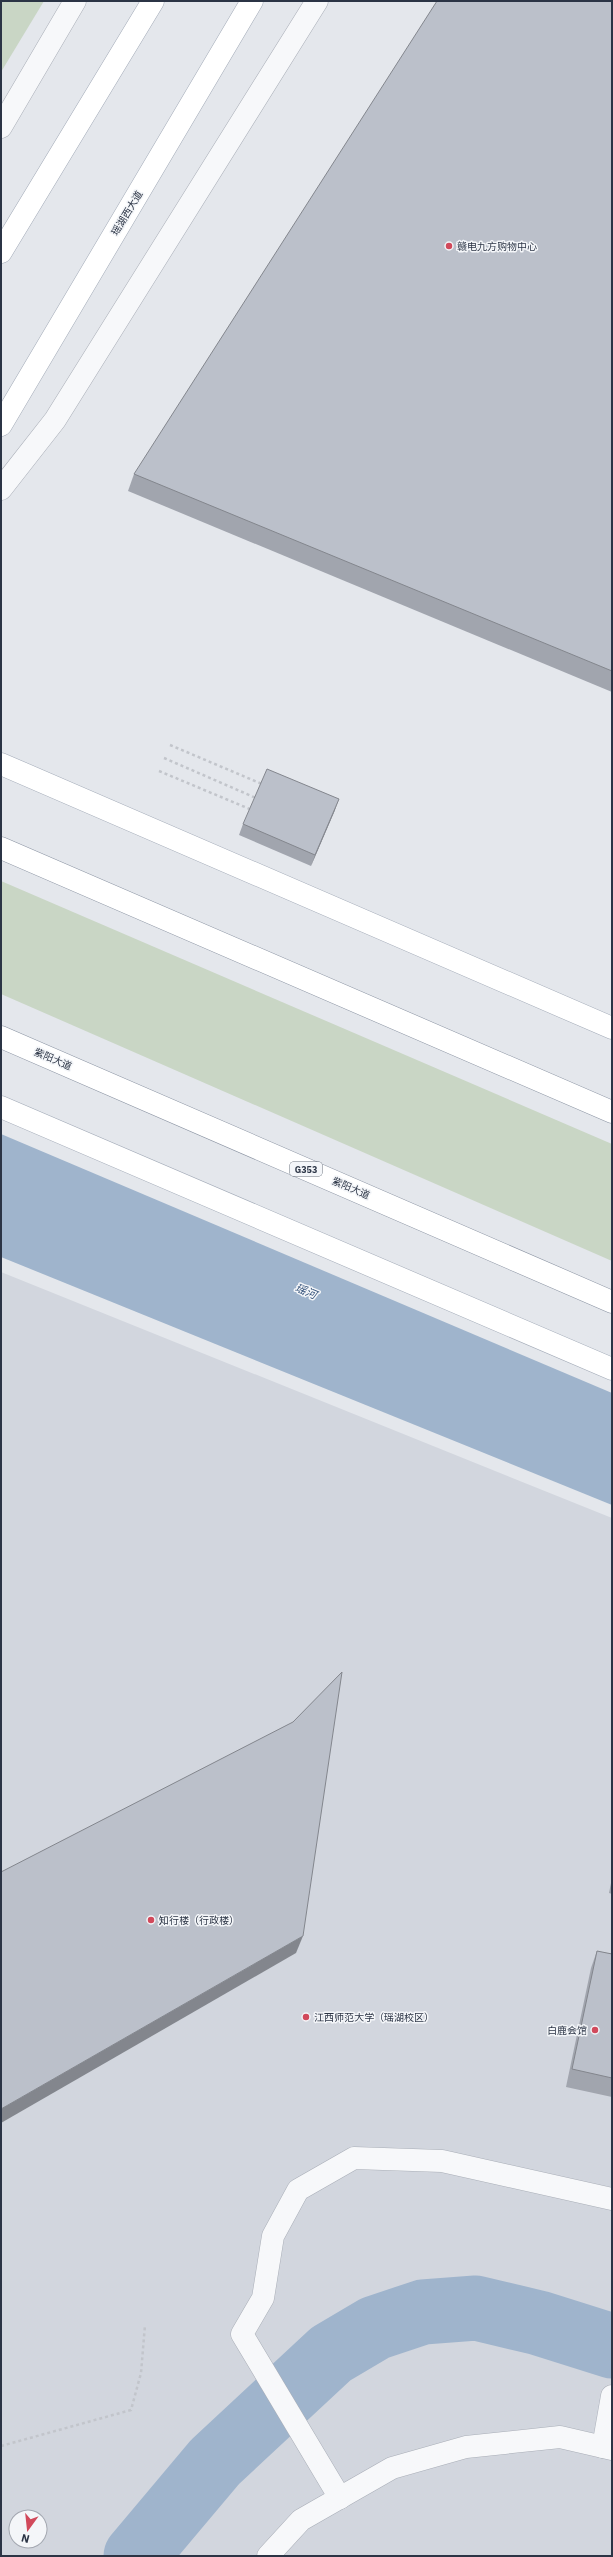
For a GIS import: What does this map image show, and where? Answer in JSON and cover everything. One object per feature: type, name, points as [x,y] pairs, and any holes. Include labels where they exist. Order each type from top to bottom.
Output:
[{"type":"main road","points":[[1,252],[154,1]]},
{"type":"main road","name":"瑶湖西大道","points":[[1,425],[252,1]]},
{"type":"main road","points":[[1,764],[612,1028]]},
{"type":"main road","points":[[1,848],[612,1112]]},
{"type":"main road","name":"紫阳大道","points":[[1,1037],[612,1302]]},
{"type":"main road","points":[[1,1107],[612,1369]]},
{"type":"street","points":[[1,127],[75,1]]},
{"type":"street","points":[[1,489],[55,420],[317,1]]},
{"type":"street","points":[[340,2498],[242,2334],[263,2298],[273,2236],[298,2190],[354,2158],[442,2161],[612,2199]]},
{"type":"street","points":[[268,2556],[301,2520],[392,2468],[466,2447],[560,2437],[608,2448],[612,2396]]},
{"type":"path","points":[[170,745],[264,785]]},
{"type":"path","points":[[164,758],[259,799]]},
{"type":"path","points":[[159,771],[254,811]]},
{"type":"path","points":[[1,2446],[131,2410],[141,2373],[145,2325]]},
{"type":"shaded area","name":"江西师范大学（瑶湖校区）","points":[[1,1272],[612,1518],[612,2556],[1,2556]]},
{"type":"green space","points":[[1,1],[44,1],[1,72]]},
{"type":"green space","points":[[1,881],[612,1144],[612,1261],[1,994]]},
{"type":"water","name":"瑶河","points":[[1,1134],[612,1393],[612,1505],[1,1257]]},
{"type":"building","name":"赣电九方购物中心","points":[[437,1],[612,1],[612,671],[134,474]]},
{"type":"building","points":[[267,769],[339,799],[315,855],[243,824]]},
{"type":"building","name":"知行楼（行政楼）","points":[[342,1672],[303,1936],[1,2109],[1,1872],[293,1722]]},
{"type":"building","name":"白鹿会馆","points":[[597,1951],[612,1954],[612,2078],[572,2069]]},
{"type":"waterway","points":[[136,2556],[215,2462],[331,2354],[375,2328],[423,2312],[476,2308],[539,2323],[612,2346]]},
{"type":"place","name":"赣电九方购物中心","points":[[449,246]]},
{"type":"place","name":"知行楼（行政楼）","points":[[151,1920]]},
{"type":"place","name":"江西师范大学（瑶湖校区）","points":[[306,2017]]},
{"type":"place","name":"白鹿会馆","points":[[595,2030]]}]
